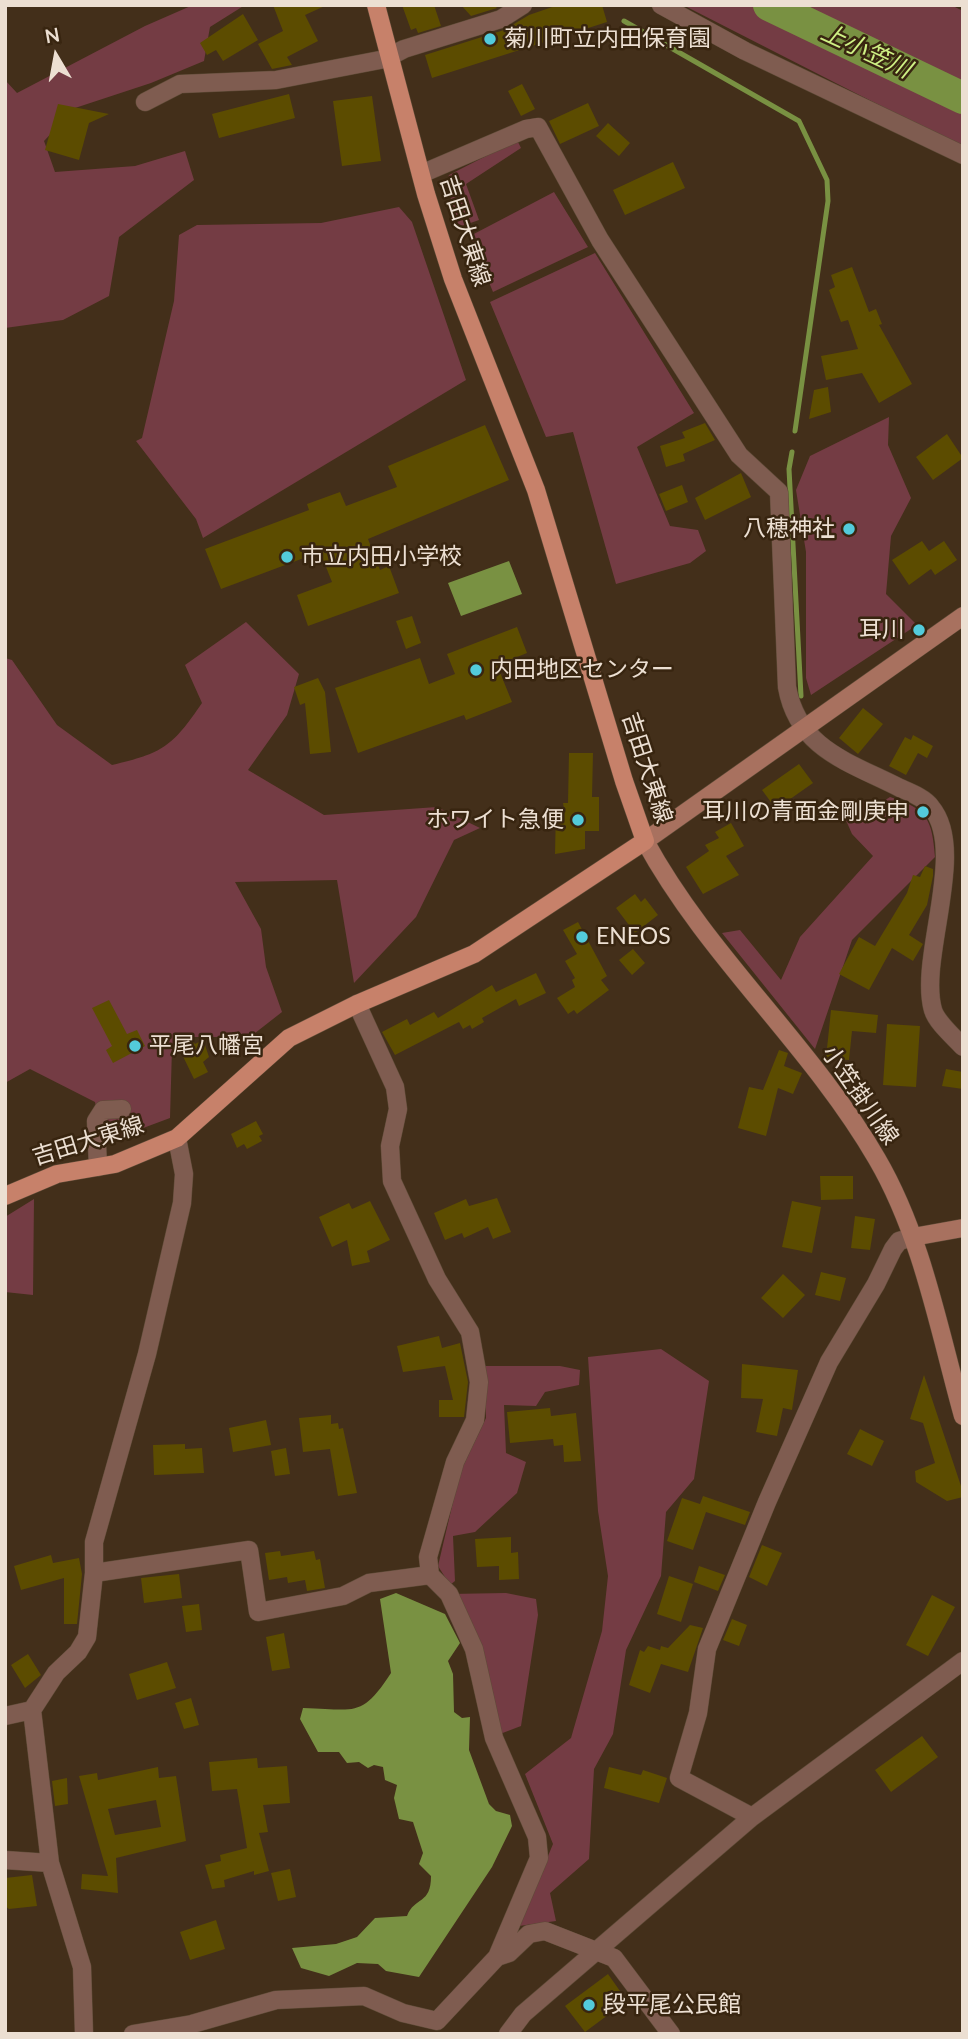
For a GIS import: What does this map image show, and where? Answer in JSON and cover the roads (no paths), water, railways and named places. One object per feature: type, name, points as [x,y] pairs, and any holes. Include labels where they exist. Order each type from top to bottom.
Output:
[{"type":"main road","name":"吉田大東線","points":[[5,1196],[57,1174],[114,1164],[177,1138],[289,1038],[357,1004],[474,954],[645,841],[536,490],[453,279],[421,174],[392,55],[376,5]]},
{"type":"main road","points":[[645,841],[803,726],[963,616]]},
{"type":"main road","name":"小笠掛川線","points":[[645,841],[670,885],[704,933],[839,1102],[877,1159],[913,1237],[963,1416]]},
{"type":"main road","points":[[913,1237],[963,1228]]},
{"type":"street","points":[[145,102],[180,84],[276,80],[392,55],[501,19],[523,5]]},
{"type":"street","points":[[661,5],[745,51],[963,155]]},
{"type":"street","points":[[421,174],[526,129],[538,127],[600,240],[739,455],[779,492],[787,687],[791,707],[816,745],[931,805],[942,827],[944,891],[929,984],[934,1013],[963,1047]]},
{"type":"street","points":[[133,2034],[192,2024],[275,2000],[364,1996],[402,2013],[437,2021],[497,1957],[539,1858],[537,1838],[494,1738],[474,1649],[449,1594],[430,1575],[428,1557],[454,1464],[475,1420],[479,1382],[470,1332],[439,1282],[392,1181],[390,1146],[398,1109],[395,1087],[357,1004]]},
{"type":"street","points":[[98,1167],[96,1121],[103,1110],[122,1109]]},
{"type":"street","points":[[83,2034],[82,1967],[50,1863],[32,1710],[56,1673],[78,1652],[87,1637],[94,1573],[94,1542],[147,1354],[182,1203],[184,1174],[177,1138]]},
{"type":"street","points":[[752,1817],[678,1778],[698,1713],[708,1649],[829,1362],[876,1284],[893,1249],[899,1241],[913,1237]]},
{"type":"street","points":[[94,1573],[249,1550],[258,1612],[343,1596],[369,1583],[430,1575]]},
{"type":"street","points":[[508,2034],[523,2014],[752,1817],[963,1661]]},
{"type":"street","points":[[5,1716],[32,1710]]},
{"type":"street","points":[[5,1860],[50,1863]]},
{"type":"street","points":[[497,1957],[509,1953],[530,1934],[545,1931],[614,1958],[671,2034]]},
{"type":"waterway","name":"上小笠川","points":[[769,5],[963,98]]},
{"type":"waterway","points":[[624,21],[799,121],[827,180],[828,201],[795,431]]},
{"type":"waterway","points":[[792,452],[789,469],[801,696]]},
{"type":"place","name":"菊川町立内田保育園","points":[[490,39]]},
{"type":"place","name":"八穂神社","points":[[849,529]]},
{"type":"place","name":"市立内田小学校","points":[[287,557]]},
{"type":"place","name":"耳川","points":[[919,630]]},
{"type":"place","name":"内田地区センター","points":[[476,670]]},
{"type":"place","name":"耳川の青面金剛庚申","points":[[923,812]]},
{"type":"place","name":"ホワイト急便","points":[[578,820]]},
{"type":"place","name":"ENEOS","points":[[582,937]]},
{"type":"place","name":"平尾八幡宮","points":[[135,1046]]},
{"type":"place","name":"段平尾公民館","points":[[589,2005]]}]
